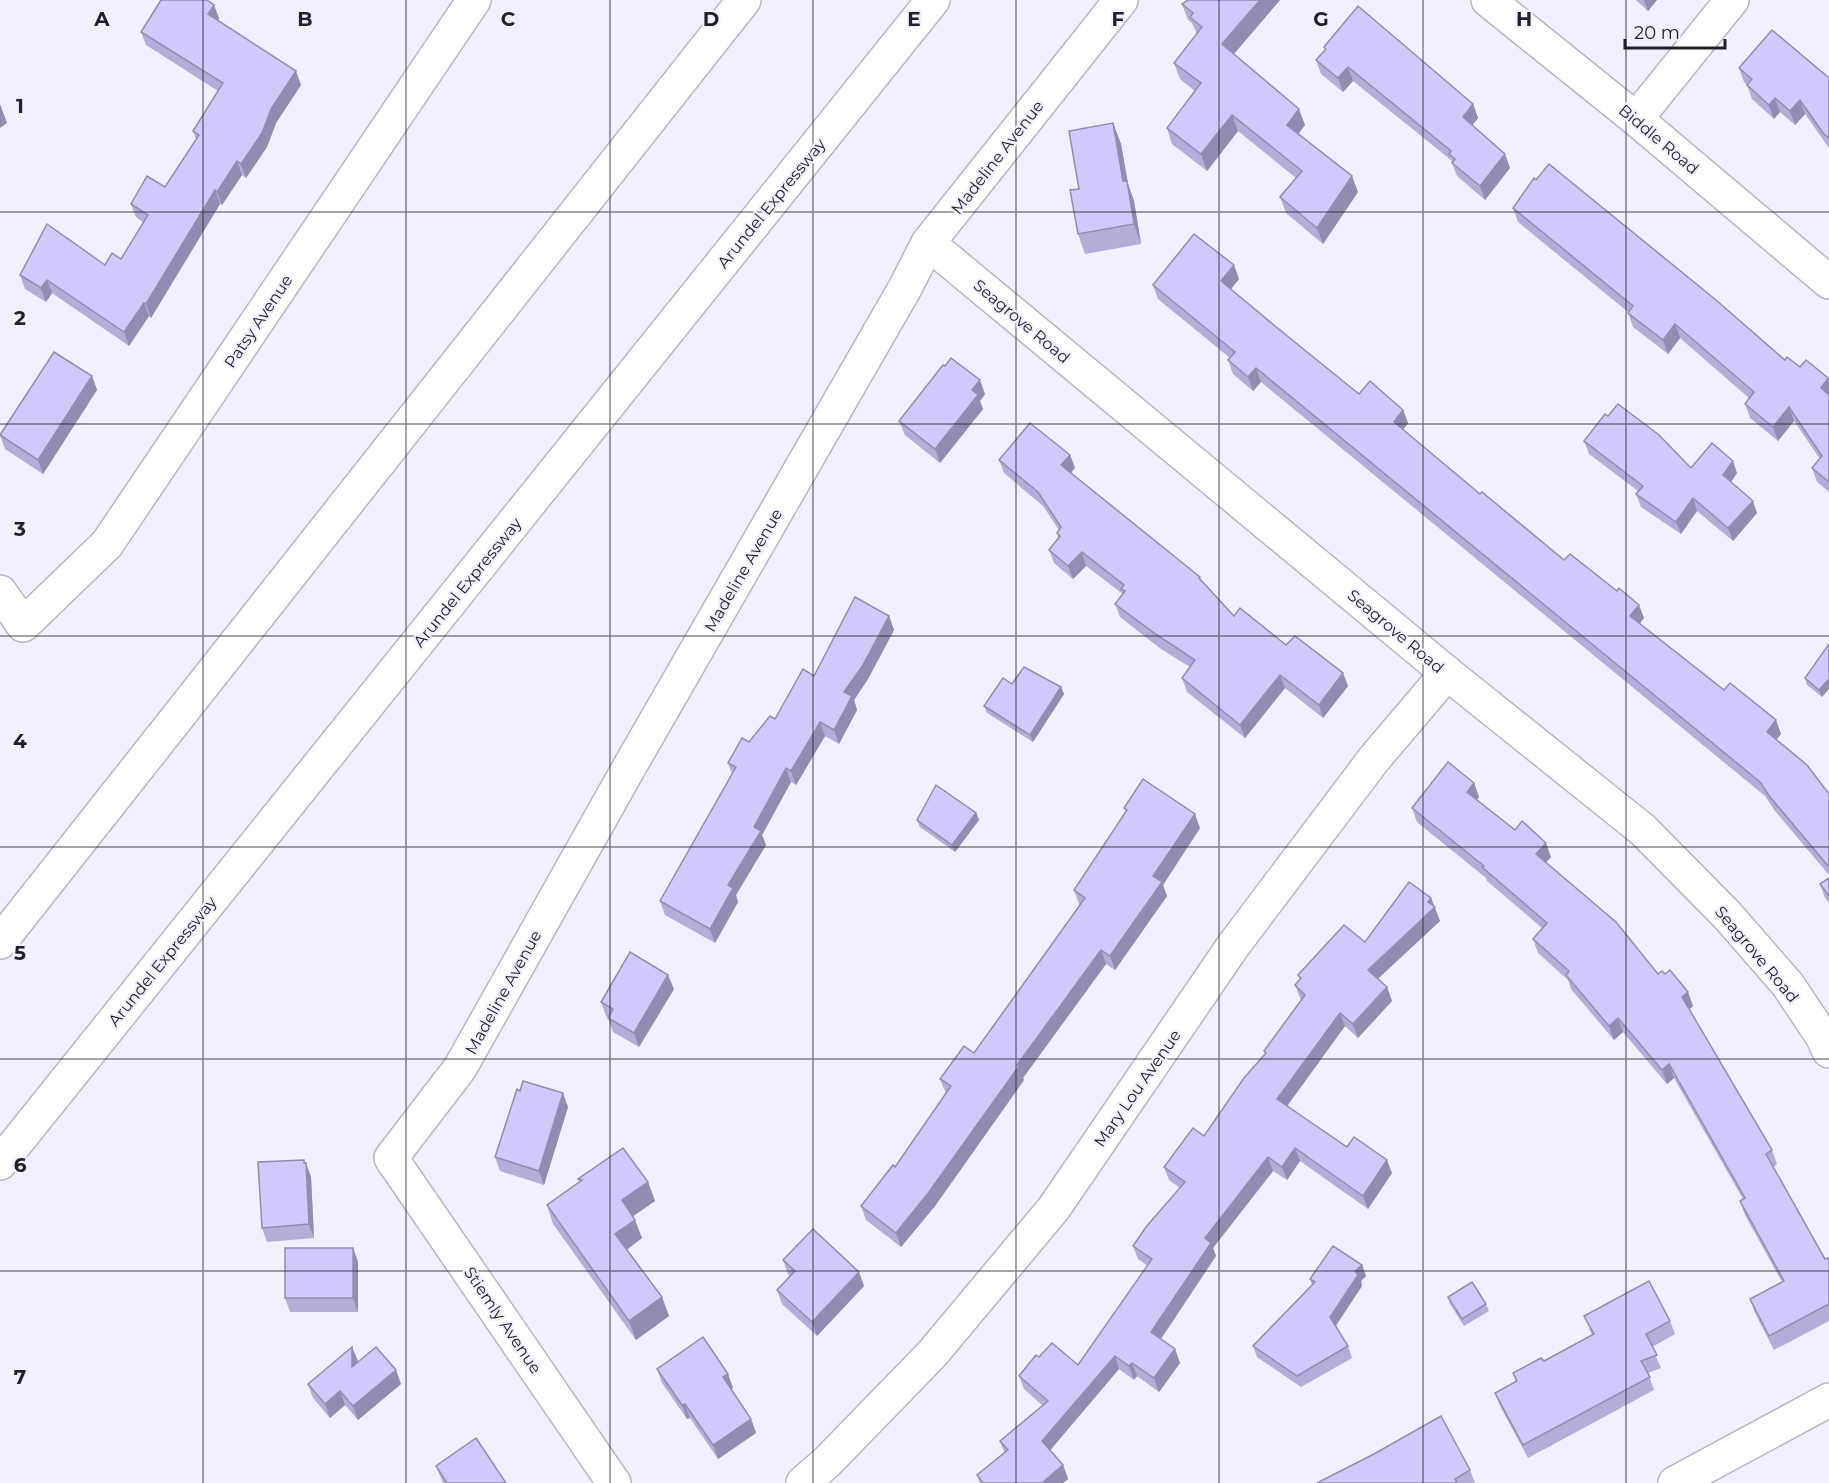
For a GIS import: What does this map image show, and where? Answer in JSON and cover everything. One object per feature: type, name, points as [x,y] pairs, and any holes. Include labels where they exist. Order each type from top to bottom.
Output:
[{"type":"main road","name":"Patsy Avenue","points":[[0,592],[23,626],[107,544],[474,0]]},
{"type":"main road","points":[[0,942],[744,0]]},
{"type":"main road","name":"Arundel Expressway","points":[[0,1163],[933,0]]},
{"type":"main road","name":"Madeline Avenue","points":[[391,1158],[460,1068],[631,764],[905,288],[928,243],[1121,0]]},
{"type":"main road","name":"Biddle Road","points":[[1488,0],[1636,119],[1829,282]]},
{"type":"main road","points":[[1636,119],[1732,0]]},
{"type":"main road","name":"Seagrove Road","points":[[928,243],[1447,673],[1643,830],[1727,915],[1788,985],[1822,1036],[1829,1051]]},
{"type":"main road","name":"Mary Lou Avenue","points":[[803,1483],[827,1462],[932,1354],[1054,1208],[1233,946],[1374,759],[1447,673]]},
{"type":"main road","name":"Stiemly Avenue","points":[[391,1158],[614,1483]]},
{"type":"main road","points":[[1675,1483],[1829,1400]]},
{"type":"building","points":[[161,0],[207,0],[214,5],[208,14],[296,71],[271,109],[262,133],[241,164],[237,161],[217,192],[215,190],[146,304],[144,303],[124,332],[47,280],[41,288],[20,275],[47,224],[105,265],[112,253],[121,259],[148,215],[131,204],[147,176],[165,187],[199,135],[193,131],[223,83],[141,32]]},
{"type":"building","points":[[1188,0],[1260,0],[1222,44],[1299,109],[1287,125],[1352,176],[1317,228],[1280,197],[1302,171],[1232,115],[1201,154],[1167,128],[1201,83],[1174,63],[1202,27],[1190,17],[1193,13],[1182,4]]},
{"type":"building","points":[[1358,6],[1473,104],[1463,117],[1505,154],[1480,186],[1452,163],[1455,159],[1449,154],[1451,151],[1348,67],[1338,78],[1316,60]]},
{"type":"building","points":[[1772,30],[1829,78],[1829,138],[1800,100],[1790,111],[1775,98],[1769,105],[1747,85],[1752,79],[1739,68]]},
{"type":"building","points":[[1113,123],[1123,181],[1127,181],[1134,224],[1078,234],[1070,190],[1079,189],[1069,131]]},
{"type":"building","points":[[1549,164],[1716,300],[1785,360],[1787,357],[1800,367],[1806,360],[1828,378],[1821,388],[1829,395],[1829,482],[1812,468],[1822,456],[1789,407],[1773,427],[1745,404],[1754,392],[1675,324],[1663,340],[1628,313],[1633,306],[1513,208],[1534,178],[1536,180]]},
{"type":"building","points":[[1194,234],[1234,265],[1221,281],[1359,394],[1370,381],[1403,410],[1394,422],[1480,494],[1482,492],[1564,560],[1570,554],[1617,591],[1619,588],[1639,605],[1630,616],[1724,690],[1730,683],[1776,720],[1767,732],[1807,765],[1829,794],[1829,867],[1760,782],[1256,368],[1248,377],[1228,360],[1235,352],[1153,285]]},
{"type":"building","points":[[54,352],[92,376],[38,460],[0,435]]},
{"type":"building","points":[[951,358],[980,380],[972,390],[978,395],[935,449],[899,421]]},
{"type":"building","points":[[1618,404],[1659,435],[1691,468],[1712,443],[1733,461],[1723,475],[1753,501],[1728,528],[1693,498],[1676,522],[1636,494],[1643,486],[1584,441],[1605,414],[1608,416]]},
{"type":"building","points":[[1030,423],[1070,455],[1061,465],[1200,577],[1234,616],[1240,608],[1286,645],[1295,636],[1343,673],[1319,705],[1280,675],[1240,725],[1182,678],[1195,660],[1115,604],[1125,591],[1121,589],[1124,585],[1082,552],[1068,566],[1049,550],[1060,536],[1057,533],[1061,527],[1038,492],[999,460]]},
{"type":"building","points":[[855,597],[889,616],[863,665],[844,692],[852,696],[834,730],[820,722],[791,771],[786,768],[754,827],[761,831],[728,885],[733,888],[710,929],[660,901],[736,767],[728,763],[742,738],[749,742],[770,716],[775,719],[803,669],[814,676]]},
{"type":"building","points":[[1829,644],[1829,679],[1819,690],[1805,678]]},
{"type":"building","points":[[1024,667],[1061,687],[1030,735],[984,706],[1003,678],[1012,684]]},
{"type":"building","points":[[1448,762],[1474,783],[1467,792],[1515,830],[1522,821],[1546,843],[1536,854],[1616,922],[1658,974],[1662,971],[1665,974],[1670,970],[1688,992],[1682,997],[1772,1150],[1766,1154],[1825,1259],[1829,1260],[1829,1304],[1769,1336],[1750,1299],[1784,1281],[1740,1201],[1745,1198],[1669,1064],[1662,1070],[1618,1018],[1609,1026],[1566,975],[1569,971],[1533,939],[1547,923],[1482,867],[1484,866],[1412,808]]},
{"type":"building","points":[[1143,779],[1195,814],[1153,876],[1162,882],[1110,956],[1101,950],[1017,1065],[1019,1066],[929,1192],[896,1233],[861,1206],[893,1165],[895,1167],[951,1086],[940,1079],[964,1046],[974,1053],[1085,898],[1074,890],[1127,810],[1124,808]]},
{"type":"building","points":[[936,785],[976,813],[952,845],[917,820]]},
{"type":"building","points":[[1829,878],[1829,896],[1820,884]]},
{"type":"building","points":[[1409,882],[1431,898],[1428,902],[1435,907],[1368,970],[1387,987],[1353,1024],[1340,1013],[1277,1099],[1347,1147],[1354,1137],[1387,1160],[1363,1196],[1295,1148],[1282,1167],[1268,1157],[1205,1238],[1211,1243],[1151,1332],[1175,1349],[1154,1378],[1132,1363],[1129,1366],[1115,1356],[1042,1441],[1063,1465],[1042,1483],[983,1483],[977,1475],[1008,1450],[1000,1441],[1048,1401],[1019,1376],[1036,1355],[1039,1357],[1052,1343],[1078,1365],[1152,1259],[1133,1246],[1146,1227],[1185,1182],[1164,1167],[1193,1128],[1204,1136],[1244,1078],[1266,1053],[1264,1051],[1305,995],[1295,985],[1301,978],[1298,975],[1344,925],[1365,942]]},
{"type":"building","points":[[630,952],[668,975],[634,1033],[608,1018],[613,1009],[601,1002]]},
{"type":"building","points":[[523,1081],[563,1093],[539,1171],[495,1157],[517,1089],[520,1091]]},
{"type":"building","points":[[623,1148],[648,1182],[622,1200],[635,1220],[615,1234],[662,1297],[629,1321],[547,1205],[582,1180],[578,1179]]},
{"type":"building","points":[[304,1160],[309,1224],[262,1228],[258,1162]]},
{"type":"building","points":[[813,1229],[859,1272],[812,1322],[777,1290],[795,1271],[783,1260]]},
{"type":"building","points":[[1333,1246],[1362,1265],[1355,1271],[1358,1275],[1330,1317],[1348,1346],[1297,1376],[1253,1346],[1315,1282],[1310,1279]]},
{"type":"building","points":[[285,1248],[353,1248],[353,1298],[285,1298]]},
{"type":"building","points":[[1649,1281],[1670,1321],[1646,1334],[1657,1355],[1641,1361],[1650,1377],[1523,1445],[1495,1393],[1517,1381],[1513,1373],[1541,1358],[1544,1361],[1594,1334],[1584,1316]]},
{"type":"building","points":[[1472,1282],[1486,1304],[1462,1319],[1448,1297]]},
{"type":"building","points":[[703,1337],[728,1374],[723,1377],[751,1419],[713,1445],[657,1369]]},
{"type":"building","points":[[352,1347],[352,1367],[376,1347],[396,1370],[353,1406],[340,1391],[325,1404],[308,1384]]},
{"type":"building","points":[[1441,1416],[1470,1470],[1455,1479],[1457,1483],[1317,1483],[1374,1454]]},
{"type":"building","points":[[476,1438],[506,1483],[447,1483],[436,1466]]}]
